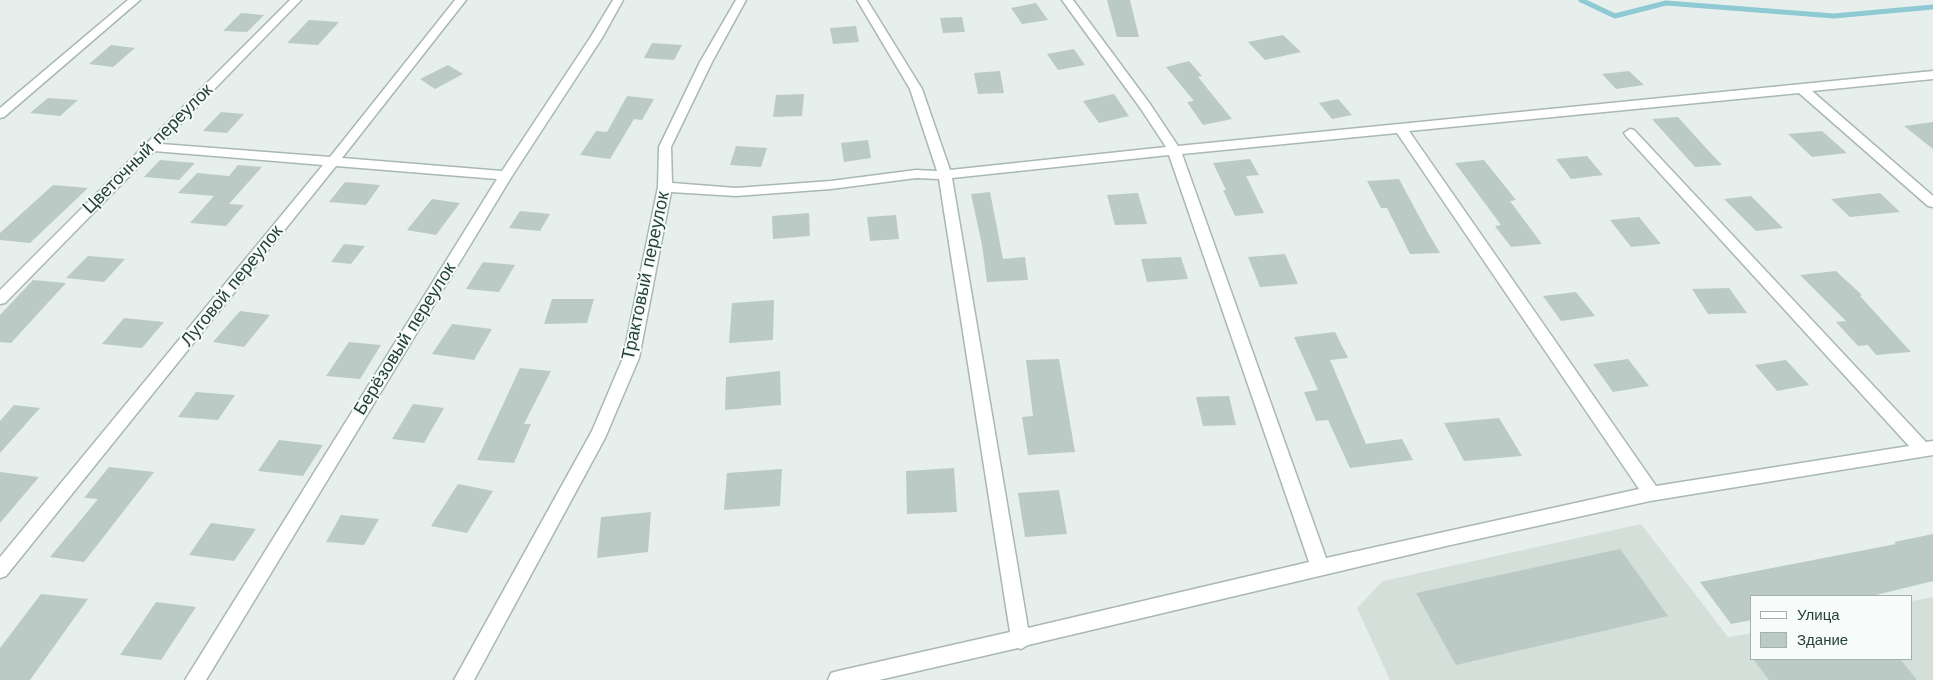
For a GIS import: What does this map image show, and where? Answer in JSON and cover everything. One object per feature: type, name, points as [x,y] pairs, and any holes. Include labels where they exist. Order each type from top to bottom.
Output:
[{"type":"street","points":[[0,114],[135,0]]},
{"type":"street","name":"Цветочный переулок","points":[[0,299],[296,0]]},
{"type":"street","name":"Луговой переулок","points":[[0,570],[334,160],[461,0]]},
{"type":"street","name":"Берёзовый переулок","points":[[195,680],[506,175],[596,38],[618,0]]},
{"type":"street","name":"Трактовый переулок","points":[[464,680],[599,433],[631,358],[665,187],[665,147],[706,62],[741,0]]},
{"type":"street","points":[[862,0],[916,89],[945,175],[1021,640]]},
{"type":"street","points":[[1067,0],[1146,107],[1174,150],[1320,567]]},
{"type":"street","points":[[665,187],[736,192],[831,185],[916,174],[945,175],[1174,150],[1933,76]]},
{"type":"street","points":[[1803,90],[1933,203]]},
{"type":"street","points":[[1400,128],[1652,494]]},
{"type":"street","points":[[1630,133],[1928,449]]},
{"type":"street","points":[[149,147],[334,160],[506,175]]},
{"type":"street","points":[[838,680],[1021,640],[1320,567],[1652,494],[1928,449]]},
{"type":"shaded area","points":[[1641,524],[1728,637],[1750,633],[1750,660],[1913,660],[1913,601],[1933,597],[1933,680],[1390,680],[1357,608],[1383,581]]},
{"type":"building","points":[[1107,0],[1130,0],[1139,37],[1117,37]]},
{"type":"building","points":[[1036,3],[1048,20],[1022,24],[1011,8]]},
{"type":"building","points":[[241,13],[264,15],[247,32],[223,31]]},
{"type":"building","points":[[962,17],[965,32],[943,33],[940,18]]},
{"type":"building","points":[[309,20],[339,22],[318,45],[287,43]]},
{"type":"building","points":[[856,26],[859,42],[833,44],[830,28]]},
{"type":"building","points":[[1283,35],[1301,52],[1265,60],[1248,42]]},
{"type":"building","points":[[652,43],[682,45],[674,60],[644,58]]},
{"type":"building","points":[[111,45],[135,48],[113,67],[89,64]]},
{"type":"building","points":[[1074,49],[1085,65],[1058,70],[1047,54]]},
{"type":"building","points":[[1189,61],[1202,76],[1198,77],[1232,119],[1203,125],[1187,102],[1194,101],[1166,67]]},
{"type":"building","points":[[448,65],[463,74],[435,89],[420,79]]},
{"type":"building","points":[[1000,71],[1004,93],[978,94],[974,73]]},
{"type":"building","points":[[1629,71],[1644,85],[1616,89],[1602,74]]},
{"type":"building","points":[[804,94],[802,116],[773,117],[776,95]]},
{"type":"building","points":[[1114,94],[1129,116],[1099,123],[1083,101]]},
{"type":"building","points":[[627,96],[654,99],[642,120],[634,119],[610,159],[580,155],[596,131],[607,132]]},
{"type":"building","points":[[48,98],[78,100],[60,116],[30,113]]},
{"type":"building","points":[[1338,99],[1352,115],[1332,119],[1319,103]]},
{"type":"building","points":[[221,112],[244,114],[227,133],[203,131]]},
{"type":"building","points":[[1678,117],[1722,165],[1695,167],[1652,119]]},
{"type":"building","points":[[1933,122],[1933,149],[1904,126]]},
{"type":"building","points":[[1822,131],[1847,153],[1812,157],[1788,134]]},
{"type":"building","points":[[868,140],[871,158],[844,162],[841,143]]},
{"type":"building","points":[[736,146],[767,148],[761,167],[730,165]]},
{"type":"building","points":[[1587,156],[1603,175],[1571,179],[1556,159]]},
{"type":"building","points":[[1250,159],[1259,175],[1246,176],[1264,213],[1235,216],[1223,190],[1226,190],[1213,163]]},
{"type":"building","points":[[160,160],[195,163],[179,180],[144,177]]},
{"type":"building","points":[[1484,160],[1516,200],[1510,201],[1542,244],[1511,247],[1495,226],[1501,225],[1455,163]]},
{"type":"building","points":[[238,165],[262,167],[229,204],[244,205],[226,226],[190,223],[214,196],[178,193],[197,173],[229,176]]},
{"type":"building","points":[[1399,179],[1440,253],[1410,254],[1387,208],[1381,208],[1367,181]]},
{"type":"building","points":[[345,182],[380,185],[366,205],[329,202]]},
{"type":"building","points":[[53,185],[88,188],[30,243],[0,240],[0,233]]},
{"type":"building","points":[[990,192],[1003,259],[1025,257],[1028,280],[987,282],[982,245],[971,194]]},
{"type":"building","points":[[1138,193],[1147,224],[1115,225],[1107,195]]},
{"type":"building","points":[[1880,193],[1900,212],[1850,217],[1831,199]]},
{"type":"building","points":[[1751,196],[1783,228],[1756,231],[1724,199]]},
{"type":"building","points":[[432,199],[460,203],[436,235],[407,230]]},
{"type":"building","points":[[520,211],[550,214],[540,231],[509,228]]},
{"type":"building","points":[[809,213],[810,236],[773,239],[772,216]]},
{"type":"building","points":[[896,215],[899,239],[870,241],[867,217]]},
{"type":"building","points":[[1639,217],[1661,244],[1631,247],[1610,220]]},
{"type":"building","points":[[344,244],[365,246],[351,264],[331,262]]},
{"type":"building","points":[[1285,254],[1298,284],[1260,287],[1248,257]]},
{"type":"building","points":[[88,256],[125,259],[104,282],[66,278]]},
{"type":"building","points":[[1181,257],[1188,279],[1147,282],[1141,259]]},
{"type":"building","points":[[483,262],[515,265],[499,292],[466,289]]},
{"type":"building","points":[[1836,271],[1862,295],[1860,296],[1911,352],[1876,355],[1868,345],[1858,346],[1836,322],[1846,321],[1800,275]]},
{"type":"building","points":[[33,280],[66,283],[11,343],[0,342],[0,315]]},
{"type":"building","points":[[1729,288],[1747,313],[1708,314],[1692,289]]},
{"type":"building","points":[[1576,292],[1595,316],[1561,321],[1543,296]]},
{"type":"building","points":[[552,299],[594,299],[587,323],[544,324]]},
{"type":"building","points":[[774,300],[773,340],[729,343],[732,303]]},
{"type":"building","points":[[240,311],[270,315],[244,347],[213,342]]},
{"type":"building","points":[[124,318],[164,322],[142,348],[102,344]]},
{"type":"building","points":[[452,324],[492,329],[474,360],[432,354]]},
{"type":"building","points":[[1335,332],[1348,358],[1330,360],[1366,444],[1402,439],[1413,460],[1350,468],[1328,420],[1316,421],[1304,392],[1318,390],[1294,337]]},
{"type":"building","points":[[349,342],[381,345],[360,379],[326,376]]},
{"type":"building","points":[[1059,359],[1075,452],[1028,455],[1022,417],[1033,416],[1026,360]]},
{"type":"building","points":[[1628,359],[1649,386],[1613,392],[1593,364]]},
{"type":"building","points":[[1786,360],[1809,385],[1777,391],[1755,365]]},
{"type":"building","points":[[520,368],[551,371],[524,424],[531,424],[514,463],[477,460]]},
{"type":"building","points":[[780,371],[781,405],[725,410],[726,377]]},
{"type":"building","points":[[196,392],[235,395],[218,420],[178,417]]},
{"type":"building","points":[[1229,396],[1236,425],[1203,426],[1196,397]]},
{"type":"building","points":[[413,404],[444,408],[424,443],[392,439]]},
{"type":"building","points":[[14,405],[40,408],[0,453],[0,421]]},
{"type":"building","points":[[1499,418],[1522,456],[1464,461],[1444,423]]},
{"type":"building","points":[[279,440],[323,445],[303,476],[258,471]]},
{"type":"building","points":[[109,467],[154,472],[84,562],[50,557],[98,499],[84,498]]},
{"type":"building","points":[[954,468],[957,512],[907,514],[906,471]]},
{"type":"building","points":[[782,469],[780,506],[724,510],[727,473]]},
{"type":"building","points":[[0,472],[39,477],[0,523]]},
{"type":"building","points":[[458,484],[493,491],[467,533],[431,526]]},
{"type":"building","points":[[1059,490],[1067,534],[1025,537],[1018,493]]},
{"type":"building","points":[[651,512],[648,552],[597,558],[601,517]]},
{"type":"building","points":[[341,515],[379,519],[364,545],[326,542]]},
{"type":"building","points":[[211,523],[256,529],[234,561],[189,555]]},
{"type":"building","points":[[1933,534],[1933,581],[1876,595],[1750,595],[1750,620],[1731,624],[1700,582],[1896,544],[1894,542]]},
{"type":"building","points":[[1620,549],[1668,616],[1456,665],[1416,593]]},
{"type":"building","points":[[41,594],[88,599],[30,680],[0,680],[0,648]]},
{"type":"building","points":[[156,602],[196,607],[161,660],[120,655]]},
{"type":"building","points":[[1754,660],[1901,660],[1917,680],[1769,680]]},
{"type":"waterway","points":[[1581,0],[1615,16],[1666,3],[1834,16],[1933,7]]}]
